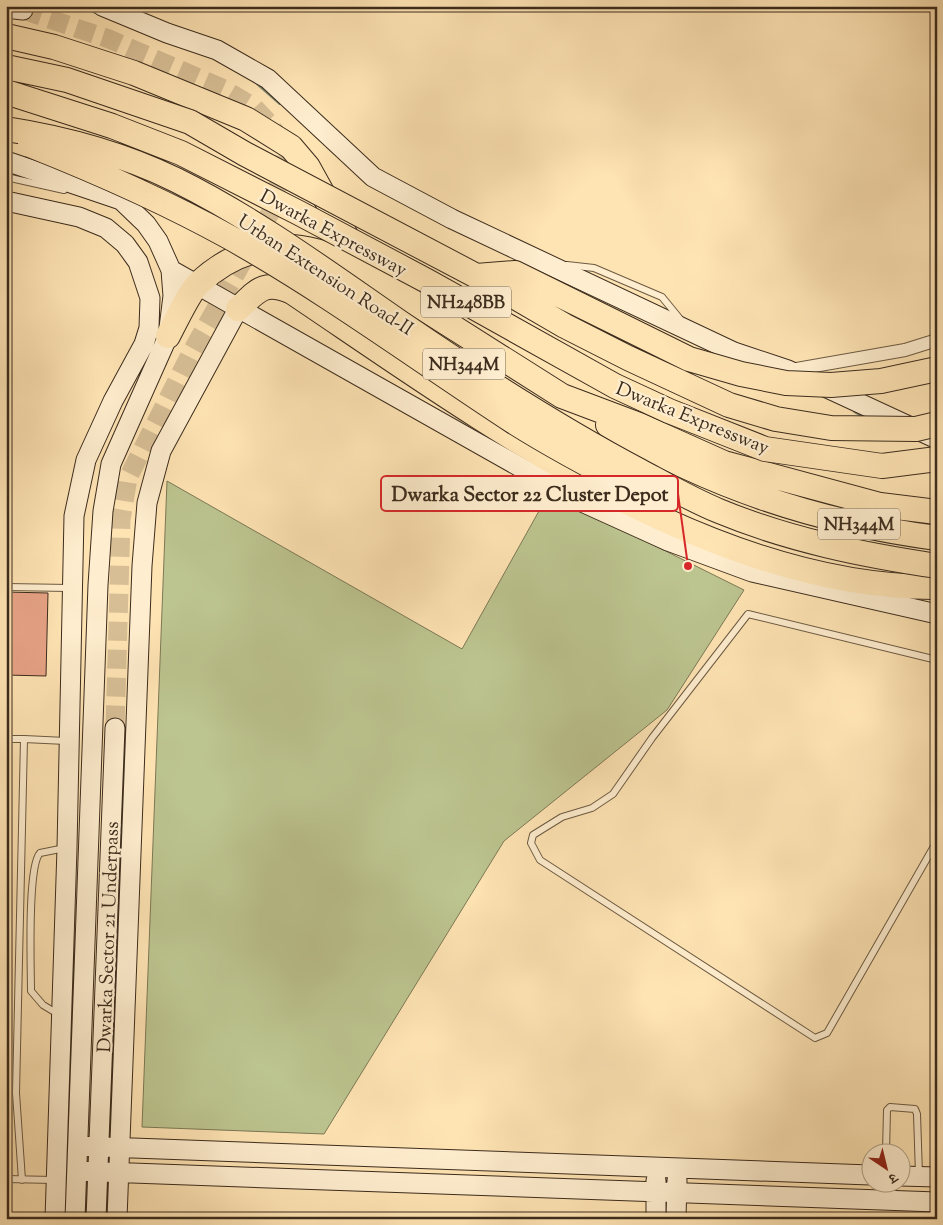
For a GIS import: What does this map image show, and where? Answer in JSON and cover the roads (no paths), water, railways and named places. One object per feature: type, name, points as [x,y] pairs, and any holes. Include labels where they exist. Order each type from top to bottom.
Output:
[{"type":"highway","points":[[6,36],[54,47],[134,73],[246,119],[291,147],[308,167],[354,250],[374,277]]},
{"type":"highway","name":"Dwarka Expressway","points":[[6,67],[67,80],[190,122],[245,154],[628,358],[729,405],[776,419],[831,428],[916,429],[937,424]]},
{"type":"highway","name":"Dwarka Expressway","points":[[6,92],[112,126],[181,153],[427,281],[615,386],[669,411],[774,450],[882,466],[937,459]]},
{"type":"highway","name":"Urban Extension Road-II","points":[[6,129],[36,134],[111,153],[176,180],[233,212],[297,268],[592,446],[718,511],[793,536],[882,558],[937,566]]},
{"type":"highway","points":[[6,136],[162,200],[230,238],[297,268],[516,422],[580,461],[640,492],[731,532],[793,553],[937,581]]},
{"type":"highway","points":[[168,336],[198,284],[237,256],[254,250],[280,246],[297,268],[398,363],[548,460],[602,489],[705,538],[782,564],[849,581],[937,587]]},
{"type":"highway","points":[[238,309],[259,288],[279,286],[316,251],[374,277],[562,396],[639,425],[724,463],[880,505],[937,512]]},
{"type":"highway","points":[[476,276],[515,273],[689,359],[741,374],[786,383],[831,385],[881,381],[937,369]]},
{"type":"highway","name":"NH344M","points":[[562,396],[637,442],[720,481],[783,505],[890,532],[937,538]]},
{"type":"street","points":[[102,6],[167,33],[217,50],[268,80],[374,177],[452,219],[734,352],[788,370],[937,439]]},
{"type":"street","points":[[6,161],[121,200],[146,224],[158,241],[171,270],[173,296],[168,336],[112,464],[102,511],[75,1219]]},
{"type":"street","points":[[6,201],[79,217],[106,228],[125,244],[138,262],[150,298],[149,328],[144,344],[113,401],[86,460],[74,516],[70,741],[55,1219]]},
{"type":"street","points":[[171,270],[582,502],[668,541],[752,572],[937,614]]},
{"type":"street","points":[[117,1219],[142,566],[147,503],[161,451],[238,309]]},
{"type":"street","points":[[788,370],[839,363],[905,350],[937,340]]},
{"type":"street","points":[[71,688],[93,708]]},
{"type":"street","name":"Dwarka Sector 21 Underpass","points":[[96,1219],[115,728]]},
{"type":"street","points":[[78,1146],[677,1166],[860,1175]]},
{"type":"street","points":[[656,1166],[656,1219]]},
{"type":"street","points":[[676,1219],[677,1166]]},
{"type":"street","points":[[77,1171],[937,1202]]},
{"type":"lane","points":[[6,177],[72,192],[95,192]]},
{"type":"lane","points":[[6,586],[74,588]]},
{"type":"lane","points":[[937,660],[748,614],[652,738],[613,794],[592,808],[562,817],[534,835],[531,843],[540,860],[815,1038],[827,1033],[937,841]]},
{"type":"lane","points":[[6,739],[70,741]]},
{"type":"lane","points":[[22,1180],[16,1093],[24,739]]},
{"type":"lane","points":[[62,1016],[43,1005],[30,991],[32,891],[34,866],[37,856],[40,853],[67,848]]},
{"type":"lane","points":[[886,1142],[887,1110],[904,1107],[915,1109],[917,1114],[919,1177]]},
{"type":"lane","points":[[6,1179],[57,1180]]},
{"type":"waterway","points":[[82,6],[98,13]]},
{"type":"waterway","points":[[255,81],[280,103]]},
{"type":"waterway","points":[[855,411],[868,419]]},
{"type":"tunnel","points":[[23,10],[109,39],[224,89],[254,107],[268,122],[276,133],[279,151],[279,180],[273,208],[192,351],[128,478],[121,520],[115,728]]},
{"type":"place","name":"Dwarka Sector 22 Cluster Depot","points":[[688,566]]}]
